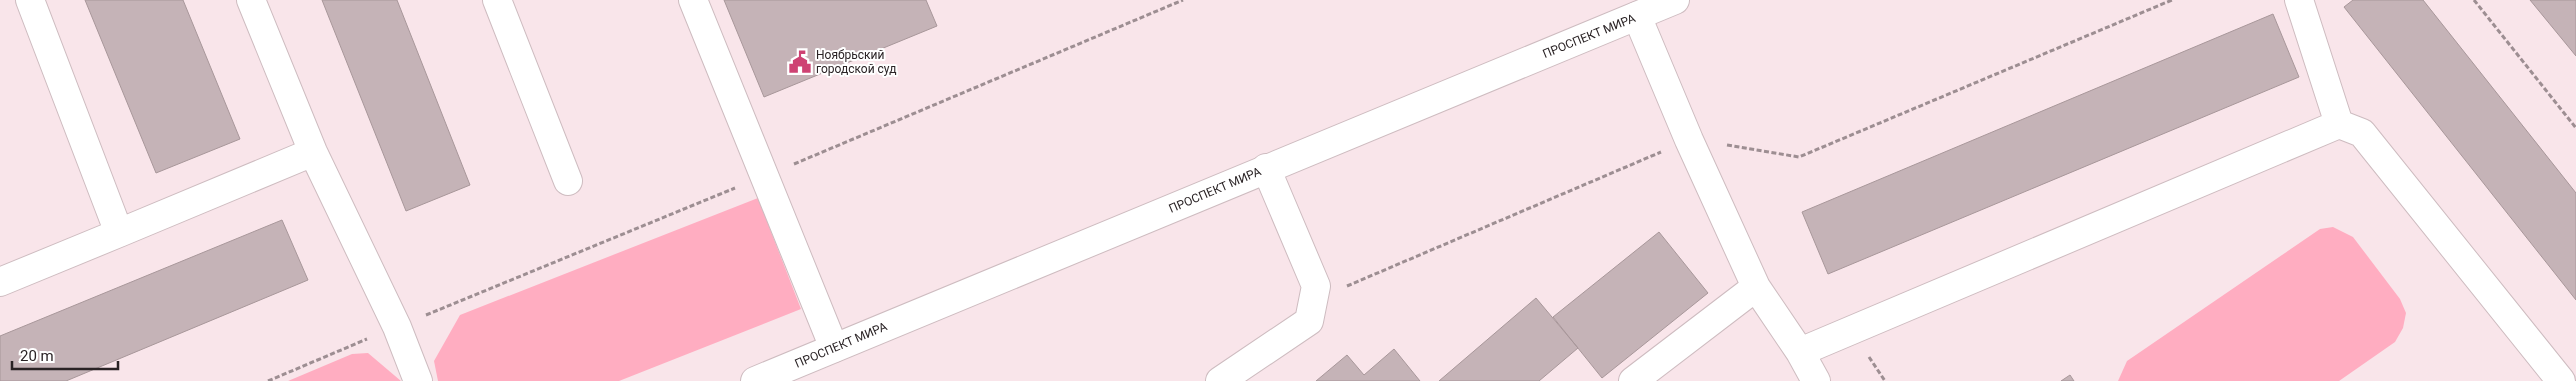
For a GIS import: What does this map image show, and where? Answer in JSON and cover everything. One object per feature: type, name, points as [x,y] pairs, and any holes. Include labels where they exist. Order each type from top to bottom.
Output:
[{"type":"main road","points":[[30,0],[118,233]]},
{"type":"main road","points":[[251,0],[313,152],[397,327],[418,381]]},
{"type":"main road","points":[[496,0],[568,181]]},
{"type":"main road","points":[[693,0],[834,348]]},
{"type":"main road","name":"ПРОСПЕКТ МИРА","points":[[755,381],[1675,0]]},
{"type":"main road","points":[[2299,0],[2339,124]]},
{"type":"main road","points":[[1637,16],[1689,140],[1756,287],[1800,352],[1816,381]]},
{"type":"main road","points":[[1800,352],[2339,124],[2362,133],[2561,381]]},
{"type":"main road","points":[[0,282],[313,152]]},
{"type":"main road","points":[[1220,381],[1309,321],[1316,286],[1266,168]]},
{"type":"main road","points":[[1633,381],[1756,287]]},
{"type":"path","points":[[268,381],[1183,0]]},
{"type":"path","points":[[2474,0],[2576,128]]},
{"type":"shaded area","points":[[758,198],[801,309],[619,381],[438,381],[434,361],[460,315]]},
{"type":"shaded area","points":[[2333,227],[2353,237],[2400,299],[2406,313],[2403,328],[2395,342],[2339,381],[2118,381],[2127,361],[2320,229]]},
{"type":"shaded area","points":[[368,353],[401,381],[288,381],[352,354]]},
{"type":"building","points":[[85,0],[183,0],[240,139],[156,173]]},
{"type":"building","points":[[322,0],[397,0],[470,185],[406,211]]},
{"type":"building","name":"Ноябрьский городской суд","points":[[724,0],[926,0],[937,26],[764,97]]},
{"type":"building","points":[[2353,0],[2423,0],[2576,193],[2576,300],[2344,7]]},
{"type":"building","points":[[2530,0],[2576,0],[2576,56]]},
{"type":"building","points":[[2273,14],[2299,77],[1828,274],[1802,212]]},
{"type":"building","points":[[282,220],[308,280],[66,381],[0,381],[0,336]]},
{"type":"building","points":[[1659,232],[1708,293],[1602,378],[1553,317]]},
{"type":"building","points":[[1536,298],[1578,348],[1539,381],[1439,381]]},
{"type":"building","points":[[1394,349],[1420,381],[1316,381],[1347,355],[1364,375]]},
{"type":"building","points":[[2070,375],[2074,381],[2061,381]]},
{"type":"place","name":"Ноябрьский городской суд","points":[[800,62]]}]
